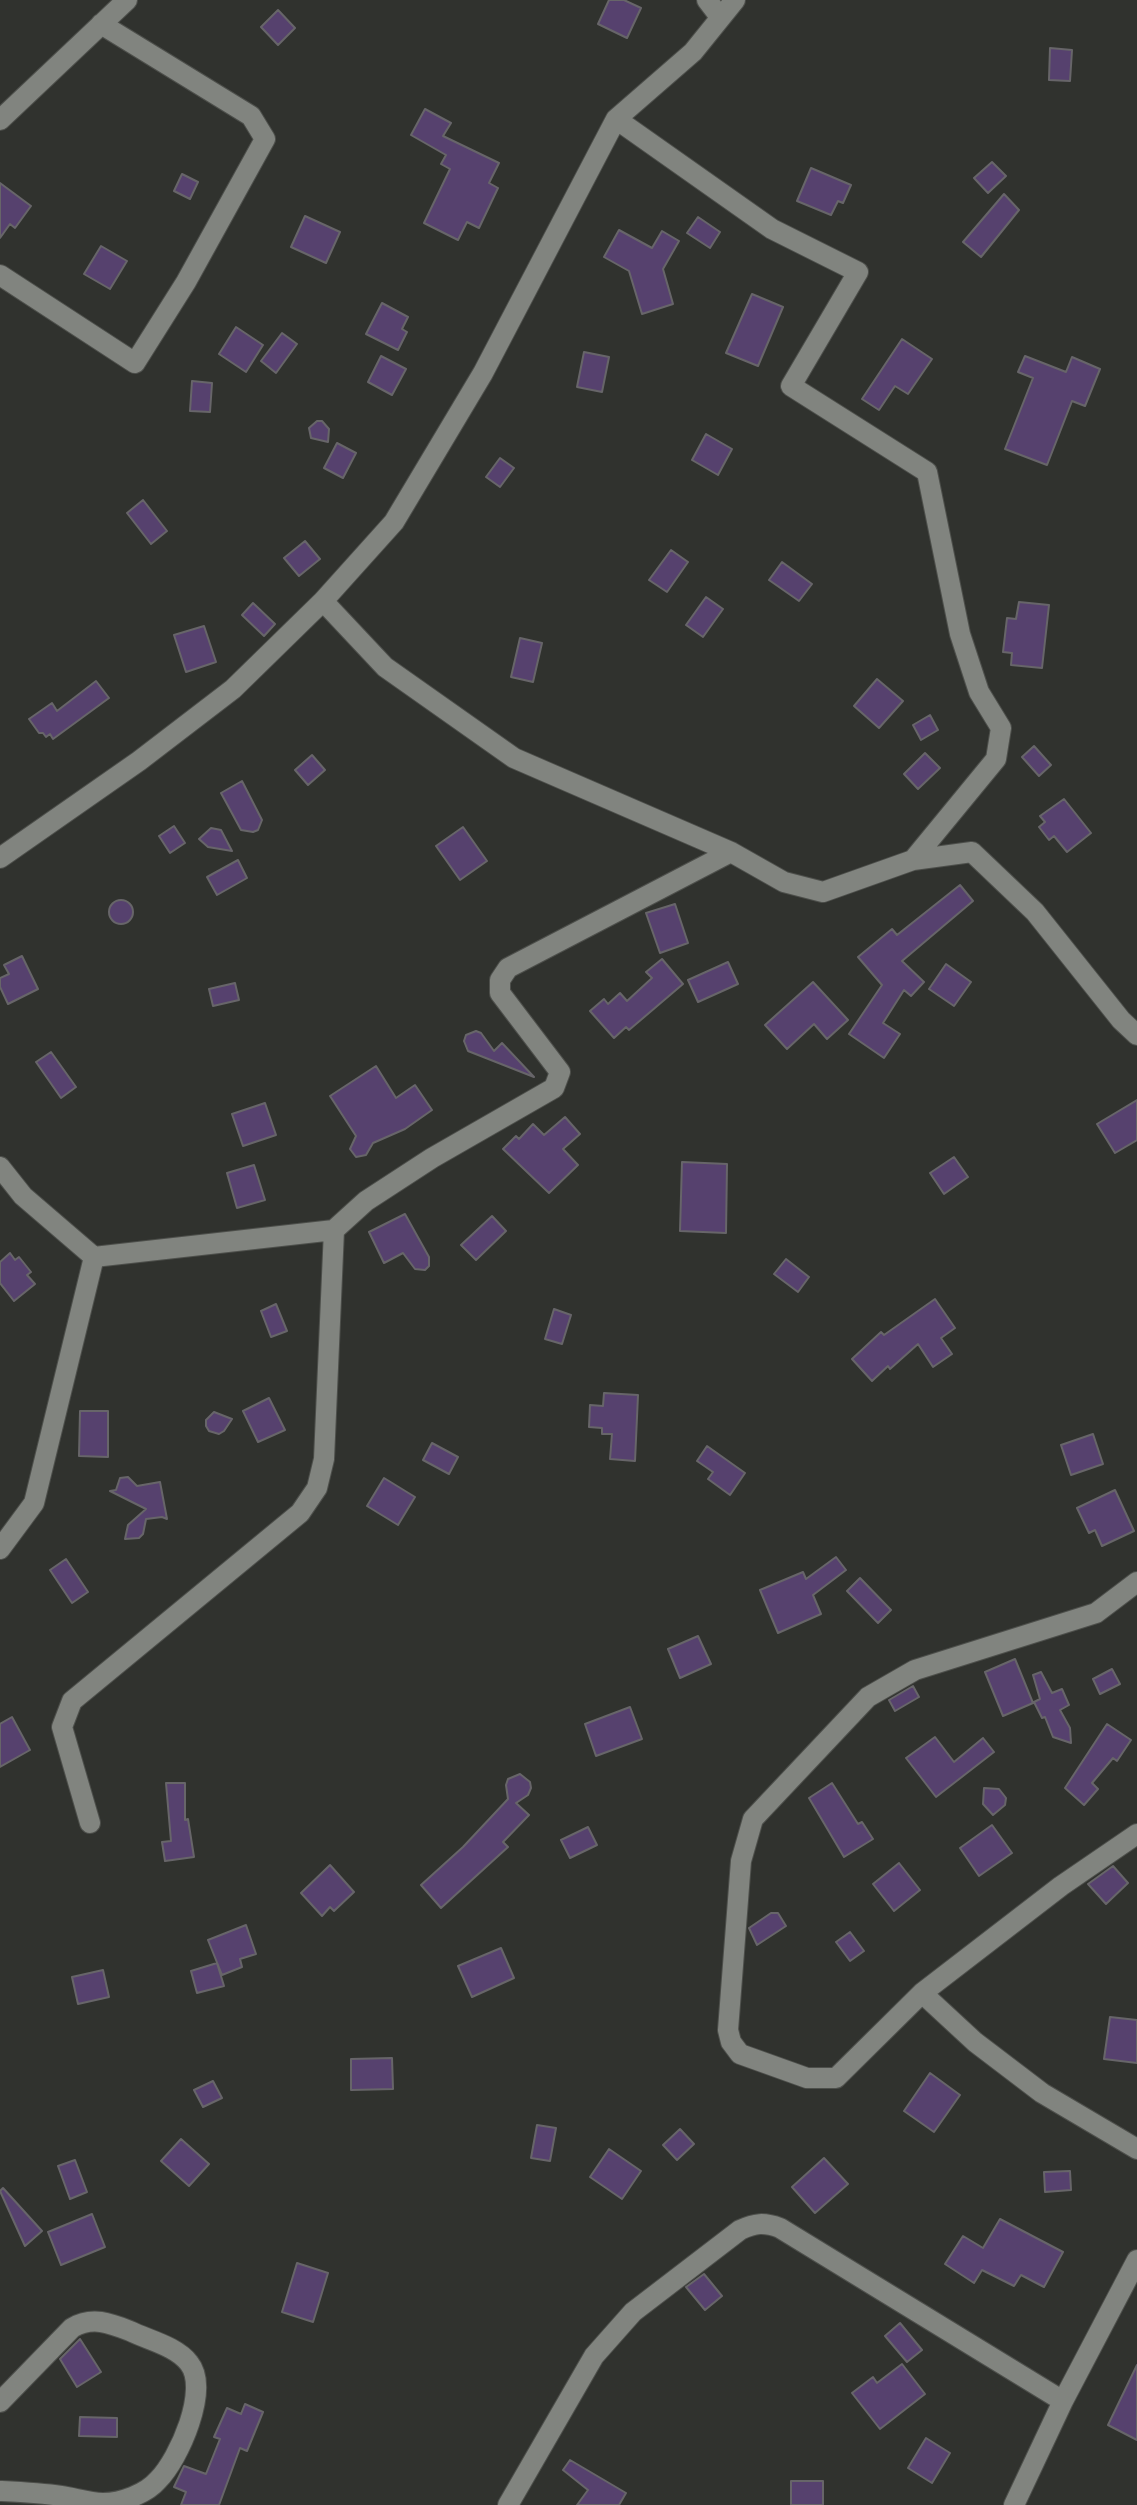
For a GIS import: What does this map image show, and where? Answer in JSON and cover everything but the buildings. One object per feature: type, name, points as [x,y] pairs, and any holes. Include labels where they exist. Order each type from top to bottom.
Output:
[{"type":"street","points":[[0,120],[127,0]]},
{"type":"street","points":[[0,858],[139,761],[233,689],[323,601],[394,522],[483,373],[616,119],[693,52],[714,8],[735,0]]},
{"type":"street","points":[[0,275],[135,363],[186,282],[265,139],[251,116],[101,24]]},
{"type":"street","points":[[616,119],[772,229],[858,272],[791,386],[927,472],[960,634],[979,692],[1001,728],[996,759],[913,860]]},
{"type":"street","points":[[323,601],[385,667],[514,758],[731,852],[784,882],[823,892],[913,860],[972,852],[1035,912],[1121,1020],[1137,1035]]},
{"type":"street","points":[[0,1167],[23,1196],[94,1257],[334,1230],[379,1192],[554,1088],[560,1072],[500,993],[500,980],[508,968],[731,852]]},
{"type":"street","points":[[90,1823],[62,1727],[72,1701],[300,1513],[317,1488],[324,1459],[334,1230]]},
{"type":"street","points":[[0,1549],[34,1503],[94,1257]]},
{"type":"street","points":[[1137,1582],[1096,1613],[915,1670],[891,1682],[868,1697],[753,1819],[741,1861],[728,2030],[731,2042],[740,2054],[807,2078],[836,2078],[922,1993],[1061,1886],[1137,1834]]},
{"type":"street","points":[[922,1993],[975,2042],[1042,2093],[1137,2149]]},
{"type":"street","points":[[508,2505],[594,2356],[618,2326],[728,2239],[754,2224],[768,2223],[780,2228],[1063,2401]]},
{"type":"street","points":[[1014,2505],[1063,2401],[1137,2260]]},
{"type":"street","points":[[0,2402],[72,2328],[95,2320],[116,2325],[174,2351],[190,2363],[198,2384],[194,2409],[177,2450],[158,2480],[136,2496],[104,2503],[0,2491]]}]
